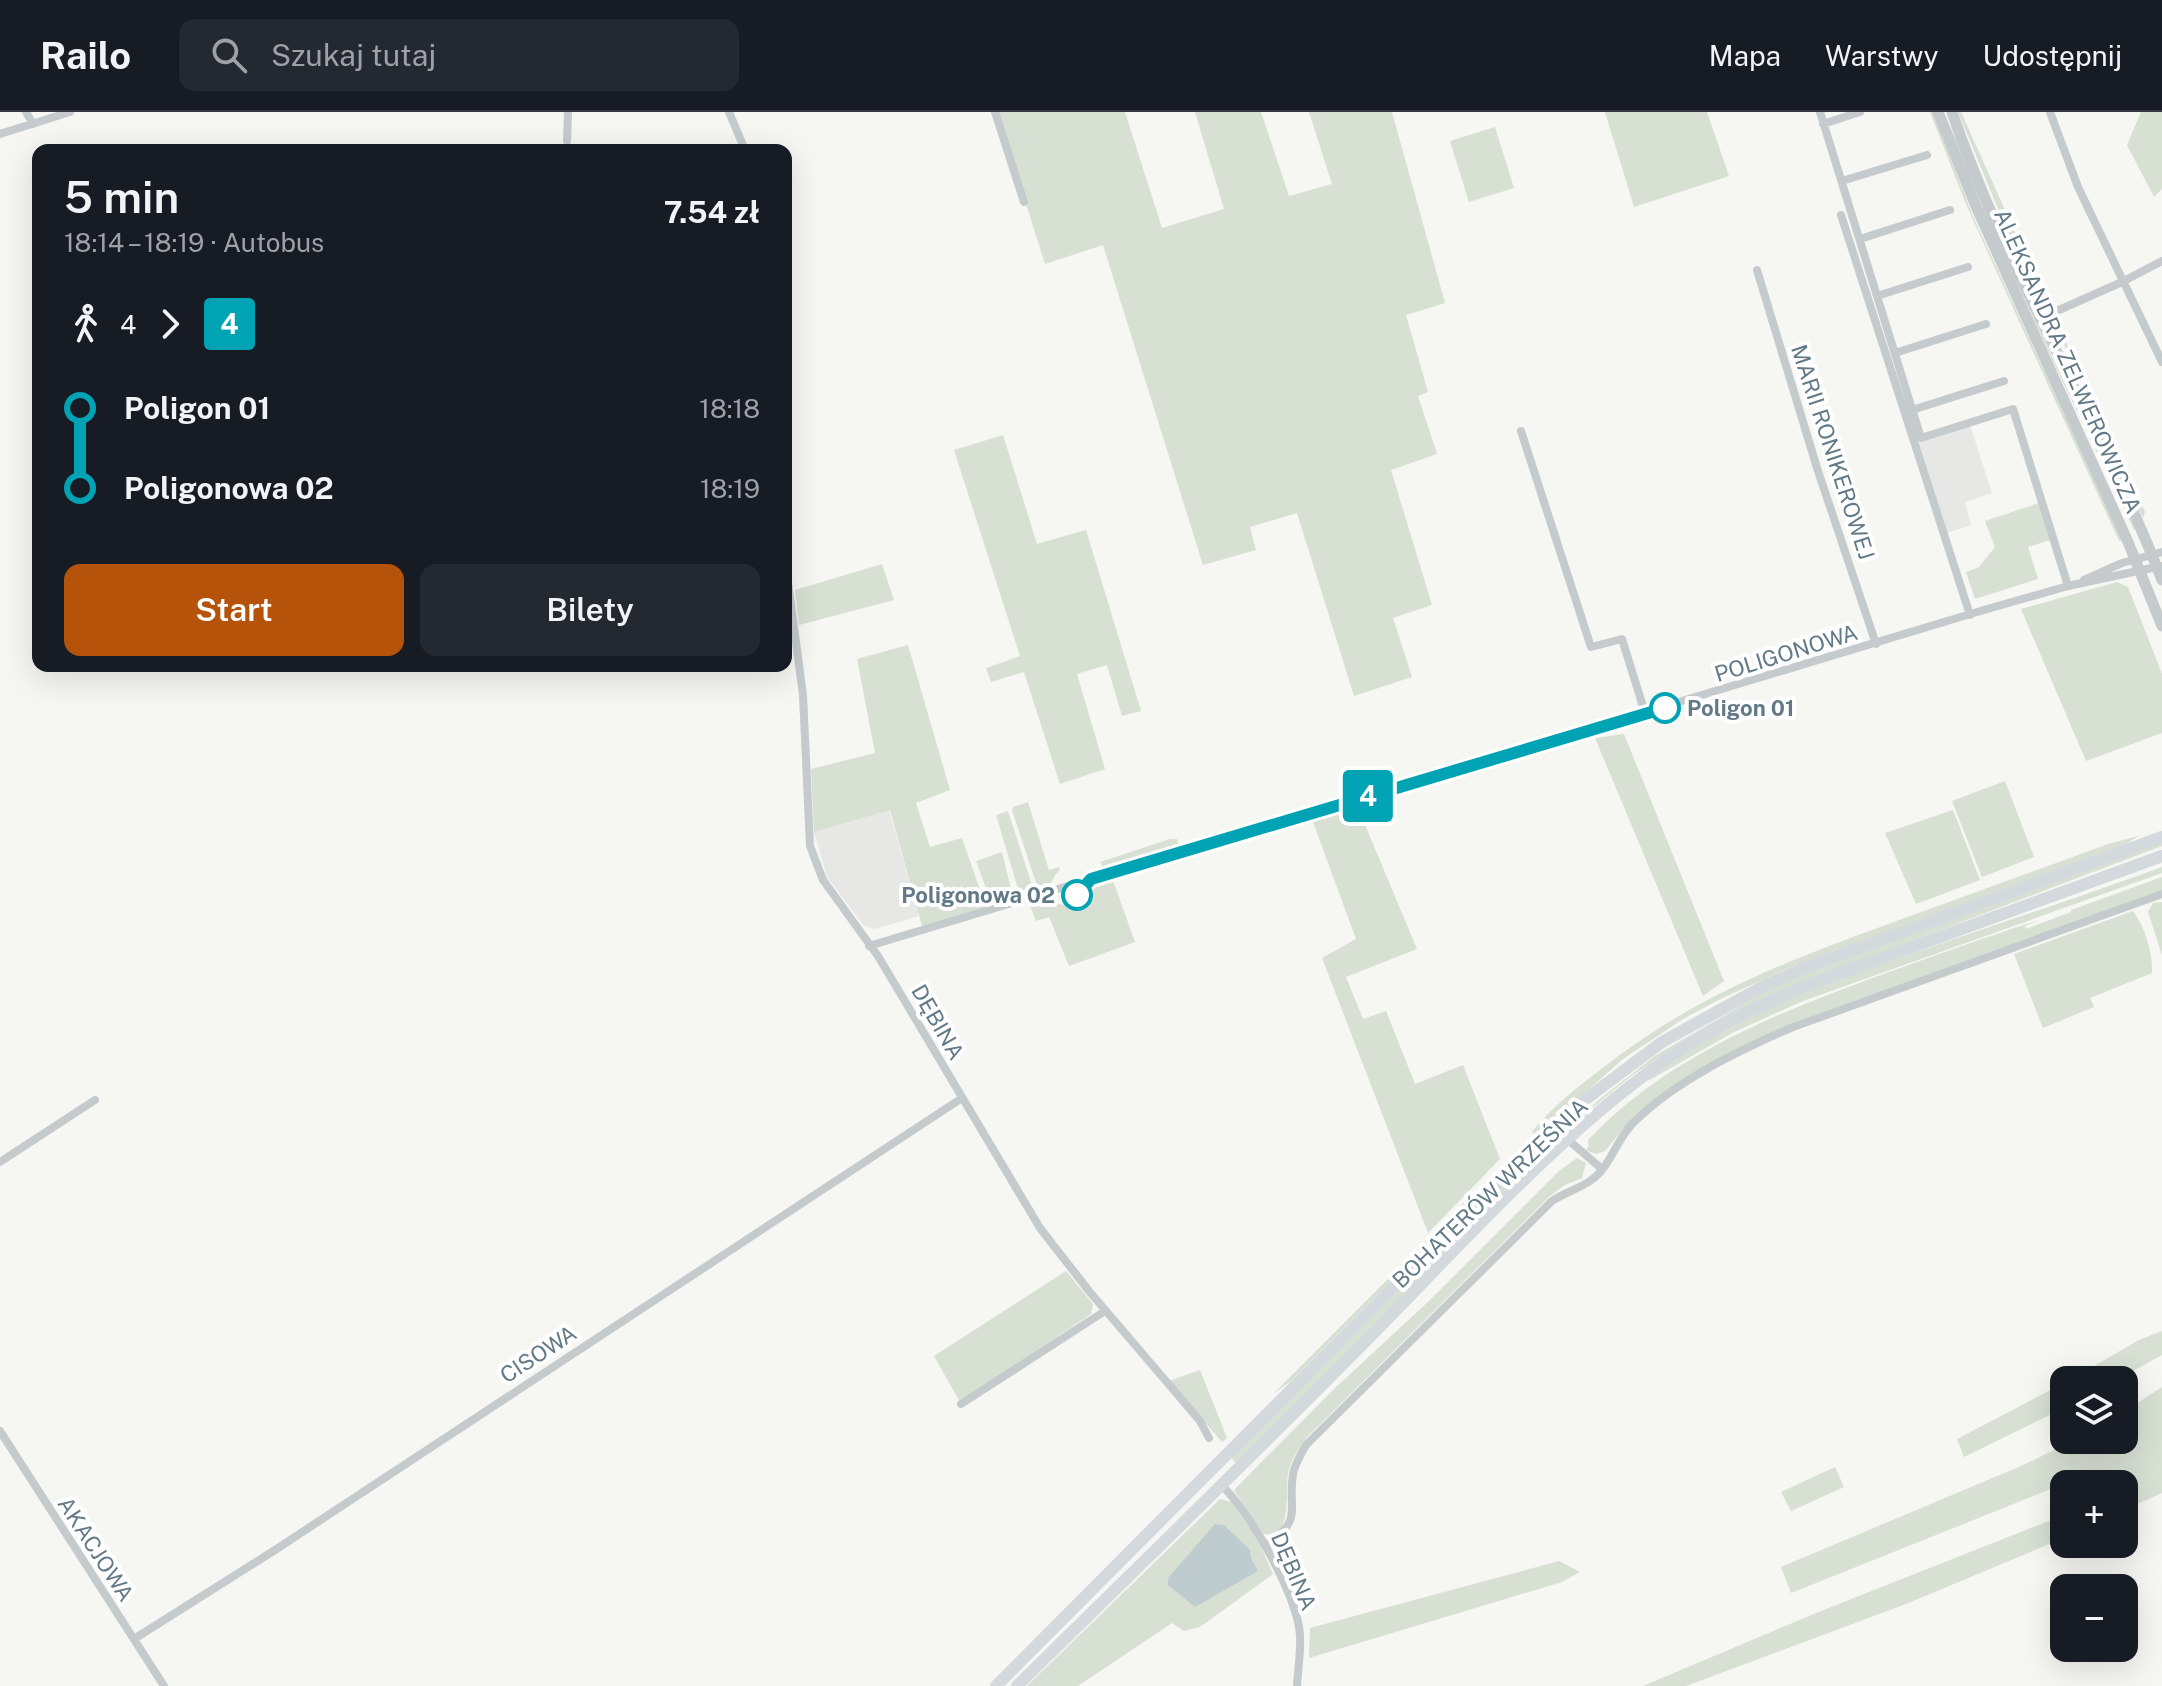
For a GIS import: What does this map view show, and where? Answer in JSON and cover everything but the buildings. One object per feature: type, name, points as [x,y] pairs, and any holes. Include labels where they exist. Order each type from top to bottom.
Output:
[{"type":"main road","name":"BOHATERÓW WRZEŚNIA","points":[[996,1686],[1566,1114],[1662,1042],[1760,988],[1802,969],[2162,837]]},
{"type":"main road","name":"BOHATERÓW WRZEŚNIA","points":[[1017,1686],[1567,1141],[1653,1069],[1711,1031],[1758,1006],[2162,856]]},
{"type":"street","points":[[26,112],[33,124]]},
{"type":"street","points":[[0,134],[33,124],[40,116],[70,112]]},
{"type":"street","points":[[567,141],[568,112]]},
{"type":"street","points":[[729,112],[742,144]]},
{"type":"street","points":[[995,112],[1024,202]]},
{"type":"street","points":[[1820,112],[1921,438],[2013,409],[2068,586]]},
{"type":"street","points":[[1823,124],[1860,112]]},
{"type":"street","name":"ALEKSANDRA ZELWEROWICZA","points":[[1938,112],[1975,204],[2135,559],[2162,626]]},
{"type":"street","name":"ALEKSANDRA ZELWEROWICZA","points":[[1952,112],[1973,167],[2041,318],[2157,553],[2162,580]]},
{"type":"street","points":[[2050,112],[2078,187],[2162,362]]},
{"type":"street","points":[[1842,181],[1927,155]]},
{"type":"street","points":[[1860,239],[1950,210]]},
{"type":"street","points":[[1841,215],[1970,615]]},
{"type":"street","points":[[2041,318],[2162,261]]},
{"type":"street","points":[[1877,296],[1968,267]]},
{"type":"street","name":"MARII RONIKEROWEJ","points":[[1757,270],[1817,468],[1876,644]]},
{"type":"street","points":[[1895,353],[1986,324]]},
{"type":"street","points":[[1912,410],[2004,381]]},
{"type":"street","points":[[1521,431],[1591,647],[1622,639],[1645,713]]},
{"type":"street","name":"POLIGONOWA","points":[[869,946],[2068,586],[2157,553]]},
{"type":"street","name":"POLIGONOWA","points":[[2068,586],[2160,567]]},
{"type":"street","name":"DĘBINA","points":[[792,612],[803,695],[810,846],[823,880],[878,956],[1040,1228],[1105,1311],[1200,1421],[1209,1438]]},
{"type":"street","points":[[1265,1546],[1283,1534],[1288,1525],[1294,1508],[1293,1473],[1306,1445],[1552,1201],[1590,1181],[1602,1169],[1625,1132],[1640,1117],[1702,1074],[1764,1040],[1822,1016],[2162,894]]},
{"type":"street","points":[[878,956],[886,943]]},
{"type":"street","name":"CISOWA","points":[[134,1639],[275,1550],[962,1098]]},
{"type":"street","points":[[0,1162],[95,1100]]},
{"type":"street","points":[[1553,1127],[1602,1169]]},
{"type":"street","points":[[961,1404],[1105,1311]]},
{"type":"street","name":"AKACJOWA","points":[[0,1431],[164,1686]]},
{"type":"street","name":"DĘBINA","points":[[1222,1486],[1245,1510],[1296,1614],[1300,1634],[1297,1686]]},
{"type":"shaded area","points":[[997,112],[1125,112],[1162,228],[1224,209],[1195,112],[1261,112],[1289,196],[1332,184],[1309,112],[1392,112],[1445,303],[1406,315],[1428,392],[1418,396],[1437,454],[1391,470],[1432,605],[1393,618],[1412,677],[1354,696],[1297,513],[1250,527],[1256,550],[1203,565],[1103,245],[1045,264]]},
{"type":"shaded area","points":[[1605,112],[1707,112],[1729,176],[1634,207]]},
{"type":"shaded area","points":[[1930,112],[1933,112],[1972,214],[2122,540],[2119,541],[1965,202]]},
{"type":"shaded area","points":[[1944,112],[2025,300],[2134,530],[2033,320],[1965,168]]},
{"type":"shaded area","points":[[1958,112],[1961,112],[2048,306],[2038,297],[2013,245]]},
{"type":"shaded area","points":[[2141,112],[2162,112],[2162,189],[2154,197],[2127,145]]},
{"type":"shaded area","points":[[1495,127],[1514,188],[1469,202],[1450,141]]},
{"type":"shaded area","points":[[2058,325],[2145,512],[2143,518],[2104,425],[2065,347]]},
{"type":"shaded area","points":[[1970,425],[1992,493],[1965,502],[1971,525],[1947,533],[1918,442]]},
{"type":"shaded area","points":[[1003,435],[1037,544],[1086,530],[1141,711],[1122,716],[1107,665],[1077,674],[1105,769],[1060,784],[1024,672],[991,682],[986,668],[1020,656],[954,450]]},
{"type":"shaded area","points":[[2045,501],[2057,538],[2028,547],[2038,579],[1975,599],[1966,572],[1979,567],[1995,547],[1985,521]]},
{"type":"shaded area","points":[[882,564],[894,600],[799,625],[795,590]]},
{"type":"shaded area","points":[[2117,582],[2128,587],[2162,674],[2162,733],[2086,761],[2021,609]]},
{"type":"shaded area","points":[[908,645],[950,790],[916,803],[930,847],[962,838],[986,907],[922,926],[890,810],[814,832],[811,769],[875,753],[857,659]]},
{"type":"shaded area","points":[[1624,734],[1724,981],[1703,996],[1595,738]]},
{"type":"shaded area","points":[[2005,781],[2034,857],[1982,877],[1952,801]]},
{"type":"shaded area","points":[[1028,802],[1049,870],[1059,867],[1060,870],[1050,885],[1038,889],[1012,810]]},
{"type":"shaded area","points":[[1358,808],[1417,949],[1346,977],[1363,1019],[1386,1011],[1415,1084],[1463,1065],[1500,1159],[1428,1233],[1322,958],[1356,939],[1313,822]]},
{"type":"shaded area","points":[[889,810],[919,916],[875,929],[864,926],[827,877],[814,832]]},
{"type":"shaded area","points":[[1953,810],[1980,880],[1916,904],[1885,833]]},
{"type":"shaded area","points":[[1008,811],[1033,888],[1019,892],[996,815]]},
{"type":"shaded area","points":[[2139,836],[2126,844],[1796,965],[1720,999],[1683,1019],[1623,1059],[1536,1136],[1532,1132],[1547,1114],[1594,1074],[1639,1041],[1711,998],[1784,964],[1861,934],[2108,844]]},
{"type":"shaded area","points":[[1177,839],[1179,848],[1108,869],[1104,869],[1100,862]]},
{"type":"shaded area","points":[[2162,843],[2162,846],[1793,986],[1735,1011],[1694,1033],[1630,1077],[1575,1122],[1656,1055],[1776,985]]},
{"type":"shaded area","points":[[1002,852],[1013,897],[994,904],[976,861]]},
{"type":"shaded area","points":[[2162,867],[2162,873],[1803,1001],[1734,1032],[1648,1081],[1691,1047],[1776,1004]]},
{"type":"shaded area","points":[[2162,877],[2162,890],[1792,1023],[1746,1044],[1698,1071],[1633,1117],[1605,1151],[1596,1154],[1586,1150],[1588,1140],[1652,1085],[1687,1062],[1760,1023],[1878,976],[2040,920],[2025,926],[2026,929]]},
{"type":"shaded area","points":[[1112,878],[1135,942],[1069,966],[1049,917],[1036,921],[1029,903],[1053,897],[1071,910],[1075,902],[1079,905],[1085,899],[1082,896],[1099,883]]},
{"type":"shaded area","points":[[2162,902],[2162,955],[2148,912],[2153,903]]},
{"type":"shaded area","points":[[2133,911],[2147,940],[2152,973],[2090,998],[2094,1007],[2043,1028],[2014,954]]},
{"type":"shaded area","points":[[1539,1148],[1544,1154],[1236,1463],[1231,1457]]},
{"type":"shaded area","points":[[1577,1158],[1586,1163],[1582,1178],[1551,1195],[1306,1438],[1288,1473],[1283,1523],[1279,1531],[1262,1533],[1234,1490],[1559,1171]]},
{"type":"shaded area","points":[[1472,1195],[1467,1205],[1291,1381],[1273,1394]]},
{"type":"shaded area","points":[[1066,1271],[1093,1304],[1091,1314],[960,1402],[934,1356]]},
{"type":"shaded area","points":[[2162,1331],[2162,1355],[2138,1368],[2094,1366],[2139,1340]]},
{"type":"shaded area","points":[[1200,1370],[1227,1438],[1222,1442],[1169,1381]]},
{"type":"shaded area","points":[[2162,1387],[2162,1493],[2138,1504],[2138,1470],[2050,1470],[2050,1489],[1791,1593],[1781,1567],[2050,1452],[2138,1454],[2138,1403]]},
{"type":"shaded area","points":[[2050,1390],[2050,1415],[1964,1457],[1957,1439]]},
{"type":"shaded area","points":[[1835,1467],[1844,1487],[1791,1511],[1781,1492]]},
{"type":"shaded area","points":[[1220,1499],[1232,1502],[1255,1534],[1273,1574],[1200,1627],[1184,1631],[1172,1623],[1078,1686],[1027,1686]]},
{"type":"shaded area","points":[[2050,1521],[2050,1544],[1906,1604],[1686,1686],[1643,1686],[1821,1611]]},
{"type":"shaded area","points":[[1215,1524],[1224,1525],[1250,1550],[1258,1571],[1195,1607],[1168,1585],[1168,1578]]},
{"type":"shaded area","points":[[1559,1561],[1580,1572],[1562,1582],[1309,1658],[1310,1628]]},
{"type":"bus line","name":"4","points":[[1077,895],[1091,879],[1665,708]]},
{"type":"place","name":"Poligon 01","points":[[1665,708]]},
{"type":"place","name":"Poligonowa 02","points":[[1077,895]]}]
